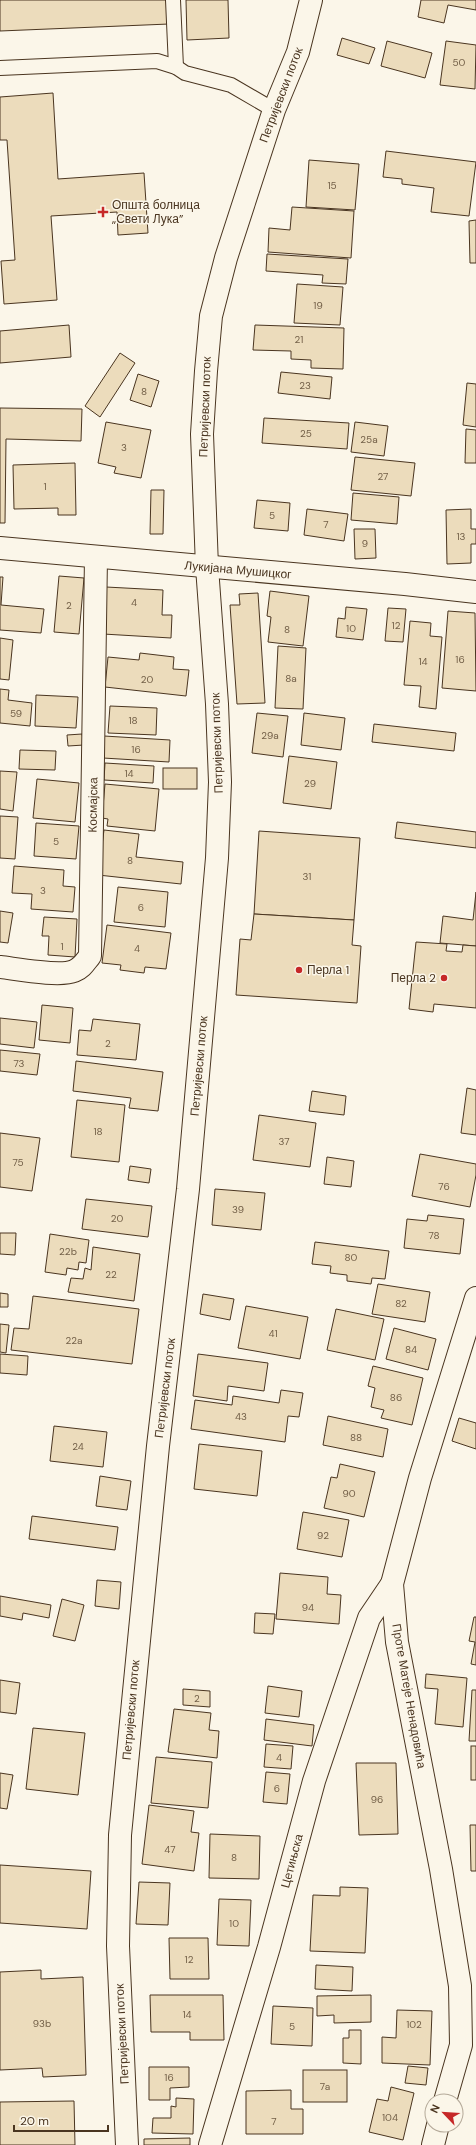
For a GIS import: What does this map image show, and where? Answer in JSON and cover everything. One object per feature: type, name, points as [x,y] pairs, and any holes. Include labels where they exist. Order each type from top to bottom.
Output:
[{"type":"street","name":"Петријевски поток","points":[[127,2145],[118,1946],[120,1835],[158,1446],[188,1189],[217,858],[220,782],[218,720],[207,567],[202,434],[211,316],[235,229],[274,110],[298,52],[311,0]]},
{"type":"street","name":"Лукијана Мушицког","points":[[0,548],[405,584],[476,592]]},
{"type":"street","name":"Космајска","points":[[0,967],[62,974],[74,972],[81,968],[90,956],[96,557]]},
{"type":"street","name":"Проте Матеје Ненадовића","points":[[447,2093],[461,2045],[460,1986],[442,1869],[396,1642],[392,1584],[420,1478],[476,1298]]},
{"type":"street","name":"Цетињска","points":[[210,2145],[269,1946],[314,1781],[369,1618],[392,1584]]},
{"type":"street","points":[[433,2145],[436,2133]]},
{"type":"lane","points":[[173,0],[176,67]]},
{"type":"lane","points":[[0,68],[157,61],[176,67],[185,73],[231,85],[274,110]]},
{"type":"building","points":[[0,0],[168,0],[169,24],[0,31]]},
{"type":"building","points":[[186,0],[228,0],[229,38],[187,40]]},
{"type":"building","points":[[421,0],[476,0],[476,10],[448,5],[444,23],[418,17]]},
{"type":"building","points":[[342,38],[375,48],[369,64],[337,55]]},
{"type":"building","points":[[387,41],[432,53],[425,78],[381,66]]},
{"type":"building","points":[[446,41],[476,45],[475,89],[440,85]]},
{"type":"building","points":[[53,93],[58,179],[144,173],[148,233],[118,235],[117,212],[51,216],[57,300],[4,304],[1,261],[15,260],[7,140],[0,140],[0,97]]},
{"type":"building","points":[[386,151],[476,162],[469,216],[431,212],[434,188],[402,184],[402,179],[383,177]]},
{"type":"building","points":[[309,160],[359,164],[355,210],[306,207]]},
{"type":"building","points":[[292,207],[354,211],[351,258],[268,252],[269,228],[290,230]]},
{"type":"building","points":[[476,220],[476,263],[470,263],[469,221]]},
{"type":"building","points":[[267,254],[348,259],[346,284],[322,283],[323,275],[266,271]]},
{"type":"building","points":[[297,284],[343,287],[340,325],[294,323]]},
{"type":"building","points":[[69,325],[71,357],[0,363],[0,331]]},
{"type":"building","points":[[255,325],[344,328],[343,369],[311,368],[311,360],[291,359],[291,351],[253,350]]},
{"type":"building","points":[[120,353],[135,363],[100,417],[85,406]]},
{"type":"building","points":[[281,372],[332,377],[330,399],[278,393]]},
{"type":"building","points":[[138,374],[159,381],[151,407],[130,400]]},
{"type":"building","points":[[467,383],[476,384],[476,427],[463,425]]},
{"type":"building","points":[[0,408],[82,409],[81,441],[6,439],[5,523],[0,523]]},
{"type":"building","points":[[264,418],[349,423],[347,449],[262,443]]},
{"type":"building","points":[[106,422],[151,430],[141,478],[114,473],[116,467],[98,463]]},
{"type":"building","points":[[355,422],[388,426],[384,456],[351,452]]},
{"type":"building","points":[[466,429],[476,430],[476,463],[465,463]]},
{"type":"building","points":[[355,457],[415,463],[411,496],[351,490]]},
{"type":"building","points":[[75,463],[76,515],[58,515],[58,508],[14,509],[13,465]]},
{"type":"building","points":[[151,490],[164,490],[163,534],[150,534]]},
{"type":"building","points":[[353,493],[399,497],[397,524],[351,520]]},
{"type":"building","points":[[257,500],[290,503],[288,531],[254,528]]},
{"type":"building","points":[[307,509],[348,514],[344,541],[304,535]]},
{"type":"building","points":[[471,509],[471,529],[476,529],[476,544],[471,544],[471,563],[447,564],[446,510]]},
{"type":"building","points":[[354,529],[375,529],[376,558],[355,559]]},
{"type":"building","points":[[59,576],[84,578],[79,634],[54,632]]},
{"type":"building","points":[[0,577],[3,577],[1,605],[44,609],[41,633],[0,630]]},
{"type":"building","points":[[106,587],[163,590],[162,615],[172,615],[171,638],[103,634]]},
{"type":"building","points":[[270,591],[309,596],[303,646],[268,642],[271,617],[267,616]]},
{"type":"building","points":[[258,593],[265,703],[237,704],[230,605],[240,605],[239,594]]},
{"type":"building","points":[[346,607],[367,609],[363,640],[336,637],[338,618],[345,619]]},
{"type":"building","points":[[388,608],[406,609],[403,642],[385,641]]},
{"type":"building","points":[[448,611],[475,613],[476,691],[442,688]]},
{"type":"building","points":[[410,621],[431,623],[430,636],[442,637],[436,709],[419,707],[421,686],[404,685]]},
{"type":"building","points":[[0,638],[13,640],[9,680],[0,679]]},
{"type":"building","points":[[278,646],[306,648],[303,709],[275,708]]},
{"type":"building","points":[[140,653],[174,657],[173,669],[189,670],[186,696],[105,687],[108,657],[139,660]]},
{"type":"building","points":[[0,689],[9,690],[8,700],[32,703],[30,726],[0,723]]},
{"type":"building","points":[[36,695],[78,697],[76,728],[35,726]]},
{"type":"building","points":[[110,706],[157,708],[156,735],[108,733]]},
{"type":"building","points":[[257,713],[288,716],[283,757],[252,753]]},
{"type":"building","points":[[304,713],[345,718],[341,750],[301,745]]},
{"type":"building","points":[[374,724],[456,733],[454,751],[372,742]]},
{"type":"building","points":[[82,734],[84,745],[68,746],[67,735]]},
{"type":"building","points":[[104,736],[170,740],[169,762],[103,758]]},
{"type":"building","points":[[20,750],[56,751],[55,770],[19,769]]},
{"type":"building","points":[[289,756],[337,762],[331,809],[283,803]]},
{"type":"building","points":[[105,763],[154,766],[153,783],[104,780]]},
{"type":"building","points":[[163,768],[197,768],[197,789],[163,789]]},
{"type":"building","points":[[0,771],[17,772],[13,811],[0,809]]},
{"type":"building","points":[[37,779],[79,783],[75,822],[33,818]]},
{"type":"building","points":[[105,784],[159,789],[155,831],[107,826],[108,819],[102,818]]},
{"type":"building","points":[[0,816],[18,817],[15,859],[0,858]]},
{"type":"building","points":[[397,822],[476,832],[476,848],[395,838]]},
{"type":"building","points":[[36,823],[79,826],[76,859],[34,856]]},
{"type":"building","points":[[104,830],[139,834],[136,857],[183,862],[181,884],[98,875]]},
{"type":"building","points":[[259,831],[360,838],[354,920],[254,914]]},
{"type":"building","points":[[14,866],[64,870],[63,886],[75,887],[73,912],[31,909],[32,894],[12,893]]},
{"type":"building","points":[[118,887],[168,892],[165,927],[114,922]]},
{"type":"building","points":[[476,892],[476,946],[440,943],[443,916],[473,920]]},
{"type":"building","points":[[0,911],[13,913],[8,943],[0,942]]},
{"type":"building","name":"Перла 1","points":[[254,914],[354,920],[352,945],[361,946],[357,1003],[236,995],[240,939],[251,940]]},
{"type":"building","points":[[44,917],[77,919],[75,957],[48,955],[49,936],[42,936]]},
{"type":"building","points":[[107,925],[171,933],[166,969],[145,967],[144,973],[120,970],[121,965],[102,963]]},
{"type":"building","name":"Перла 2","points":[[416,942],[447,944],[446,951],[462,952],[463,945],[476,946],[476,1008],[434,1004],[433,1012],[409,1009]]},
{"type":"building","points":[[42,1005],[73,1008],[70,1043],[39,1040]]},
{"type":"building","points":[[0,1018],[37,1022],[34,1048],[0,1044]]},
{"type":"building","points":[[93,1019],[140,1024],[136,1060],[77,1055],[79,1030],[91,1031]]},
{"type":"building","points":[[0,1050],[40,1054],[37,1075],[0,1071]]},
{"type":"building","points":[[76,1061],[163,1072],[158,1111],[129,1108],[131,1098],[73,1091]]},
{"type":"building","points":[[467,1088],[476,1090],[476,1135],[461,1133]]},
{"type":"building","points":[[312,1091],[346,1096],[344,1115],[309,1111]]},
{"type":"building","points":[[77,1100],[125,1105],[119,1162],[71,1157]]},
{"type":"building","points":[[259,1115],[316,1123],[310,1167],[253,1160]]},
{"type":"building","points":[[0,1133],[40,1138],[32,1191],[0,1187]]},
{"type":"building","points":[[420,1154],[476,1164],[476,1175],[470,1207],[412,1196]]},
{"type":"building","points":[[327,1157],[354,1161],[351,1187],[324,1184]]},
{"type":"building","points":[[130,1166],[151,1169],[149,1183],[128,1180]]},
{"type":"building","points":[[215,1189],[265,1193],[261,1230],[212,1225]]},
{"type":"building","points":[[86,1199],[152,1206],[148,1237],[82,1229]]},
{"type":"building","points":[[428,1215],[464,1219],[460,1254],[404,1248],[407,1219],[427,1221]]},
{"type":"building","points":[[0,1233],[16,1233],[15,1255],[0,1254]]},
{"type":"building","points":[[50,1234],[89,1240],[86,1263],[79,1262],[78,1270],[67,1268],[66,1275],[45,1272]]},
{"type":"building","points":[[315,1242],[389,1251],[385,1279],[372,1278],[371,1284],[347,1281],[347,1275],[330,1273],[331,1266],[312,1264]]},
{"type":"building","points":[[93,1247],[140,1254],[134,1301],[68,1292],[71,1278],[83,1279],[85,1268],[91,1270]]},
{"type":"building","points":[[378,1284],[430,1292],[425,1322],[372,1314]]},
{"type":"building","points":[[0,1293],[8,1294],[8,1307],[0,1307]]},
{"type":"building","points":[[203,1294],[234,1299],[230,1320],[200,1314]]},
{"type":"building","points":[[33,1296],[139,1309],[132,1364],[11,1350],[14,1328],[29,1329]]},
{"type":"building","points":[[246,1306],[308,1317],[300,1359],[238,1348]]},
{"type":"building","points":[[336,1309],[384,1319],[375,1360],[327,1350]]},
{"type":"building","points":[[0,1324],[9,1325],[6,1353],[0,1352]]},
{"type":"building","points":[[394,1328],[436,1339],[428,1370],[386,1359]]},
{"type":"building","points":[[0,1354],[28,1356],[27,1375],[0,1373]]},
{"type":"building","points":[[198,1354],[268,1363],[264,1391],[228,1386],[227,1401],[193,1396]]},
{"type":"building","points":[[373,1366],[423,1378],[412,1425],[381,1418],[384,1410],[371,1407],[375,1388],[368,1386]]},
{"type":"building","points":[[281,1390],[303,1393],[299,1417],[288,1416],[285,1442],[191,1429],[195,1400],[232,1405],[233,1396],[279,1403]]},
{"type":"building","points":[[328,1416],[388,1429],[383,1457],[323,1445]]},
{"type":"building","points":[[459,1418],[476,1423],[476,1449],[452,1441]]},
{"type":"building","points":[[54,1426],[107,1432],[103,1467],[50,1461]]},
{"type":"building","points":[[199,1444],[262,1451],[257,1496],[194,1489]]},
{"type":"building","points":[[340,1464],[375,1472],[364,1517],[324,1508],[331,1477],[337,1478]]},
{"type":"building","points":[[100,1476],[131,1481],[127,1510],[96,1506]]},
{"type":"building","points":[[303,1512],[349,1520],[342,1557],[297,1549]]},
{"type":"building","points":[[32,1516],[118,1527],[115,1550],[29,1539]]},
{"type":"building","points":[[280,1573],[328,1577],[327,1594],[341,1595],[339,1624],[276,1619]]},
{"type":"building","points":[[97,1580],[121,1582],[119,1609],[95,1606]]},
{"type":"building","points":[[0,1596],[51,1605],[49,1618],[23,1613],[22,1620],[0,1616]]},
{"type":"building","points":[[62,1599],[84,1605],[75,1641],[53,1636]]},
{"type":"building","points":[[255,1613],[275,1614],[273,1634],[254,1633]]},
{"type":"building","points":[[474,1617],[476,1617],[476,1665],[471,1664],[475,1642],[469,1641]]},
{"type":"building","points":[[426,1674],[467,1678],[463,1727],[435,1724],[438,1689],[425,1688]]},
{"type":"building","points":[[0,1680],[20,1683],[16,1714],[0,1712]]},
{"type":"building","points":[[268,1686],[302,1691],[299,1717],[265,1713]]},
{"type":"building","points":[[183,1689],[210,1691],[210,1707],[183,1705]]},
{"type":"building","points":[[472,1690],[476,1690],[476,1741],[469,1741]]},
{"type":"building","points":[[174,1709],[211,1713],[209,1730],[219,1731],[217,1758],[168,1752]]},
{"type":"building","points":[[266,1719],[314,1725],[312,1746],[264,1740]]},
{"type":"building","points":[[33,1728],[85,1733],[78,1795],[26,1789]]},
{"type":"building","points":[[266,1744],[293,1746],[291,1769],[264,1767]]},
{"type":"building","points":[[471,1746],[476,1746],[476,1780],[471,1780]]},
{"type":"building","points":[[156,1757],[212,1762],[208,1808],[151,1803]]},
{"type":"building","points":[[356,1763],[396,1763],[398,1834],[359,1835]]},
{"type":"building","points":[[266,1772],[290,1774],[287,1804],[263,1802]]},
{"type":"building","points":[[0,1773],[13,1775],[7,1809],[0,1808]]},
{"type":"building","points":[[149,1805],[194,1811],[191,1832],[199,1833],[194,1871],[142,1864]]},
{"type":"building","points":[[470,1825],[476,1825],[476,1871],[471,1871]]},
{"type":"building","points":[[210,1834],[260,1836],[259,1879],[209,1878]]},
{"type":"building","points":[[0,1865],[91,1871],[87,1929],[0,1923]]},
{"type":"building","points":[[139,1882],[170,1883],[168,1925],[136,1924]]},
{"type":"building","points":[[340,1887],[368,1888],[365,1953],[310,1951],[313,1895],[340,1896]]},
{"type":"building","points":[[219,1899],[251,1900],[249,1946],[217,1945]]},
{"type":"building","points":[[169,1938],[208,1938],[209,1979],[170,1979]]},
{"type":"building","points":[[316,1965],[353,1967],[352,1991],[315,1989]]},
{"type":"building","points":[[41,1970],[41,1979],[83,1977],[86,2075],[43,2077],[42,2068],[0,2070],[0,1972]]},
{"type":"building","points":[[150,1995],[223,1995],[224,2040],[190,2040],[190,2032],[151,2032]]},
{"type":"building","points":[[371,1995],[371,2022],[334,2023],[334,2015],[317,2016],[317,1996]]},
{"type":"building","points":[[273,2006],[313,2008],[312,2046],[271,2044]]},
{"type":"building","points":[[397,2010],[432,2011],[430,2065],[382,2063],[382,2037],[396,2038]]},
{"type":"building","points":[[349,2030],[361,2030],[361,2064],[343,2063],[343,2038],[349,2038]]},
{"type":"building","points":[[408,2066],[428,2068],[426,2085],[405,2083]]},
{"type":"building","points":[[149,2067],[189,2067],[189,2087],[170,2088],[170,2100],[149,2100]]},
{"type":"building","points":[[303,2070],[347,2070],[347,2102],[303,2102]]},
{"type":"building","points":[[391,2087],[414,2093],[403,2140],[369,2132],[377,2099],[388,2101]]},
{"type":"building","points":[[291,2090],[291,2109],[303,2109],[303,2134],[246,2134],[246,2091]]},
{"type":"building","points":[[176,2098],[194,2099],[193,2134],[152,2133],[153,2118],[171,2118],[171,2106],[176,2107]]},
{"type":"building","points":[[74,2101],[75,2145],[0,2145],[0,2102]]},
{"type":"building","points":[[190,2138],[190,2145],[144,2145],[144,2139]]},
{"type":"place","name":"Општа болница „Свети Лука”","points":[[103,212]]},
{"type":"place","name":"Перла 1","points":[[299,970]]},
{"type":"place","name":"Перла 2","points":[[444,978]]}]
